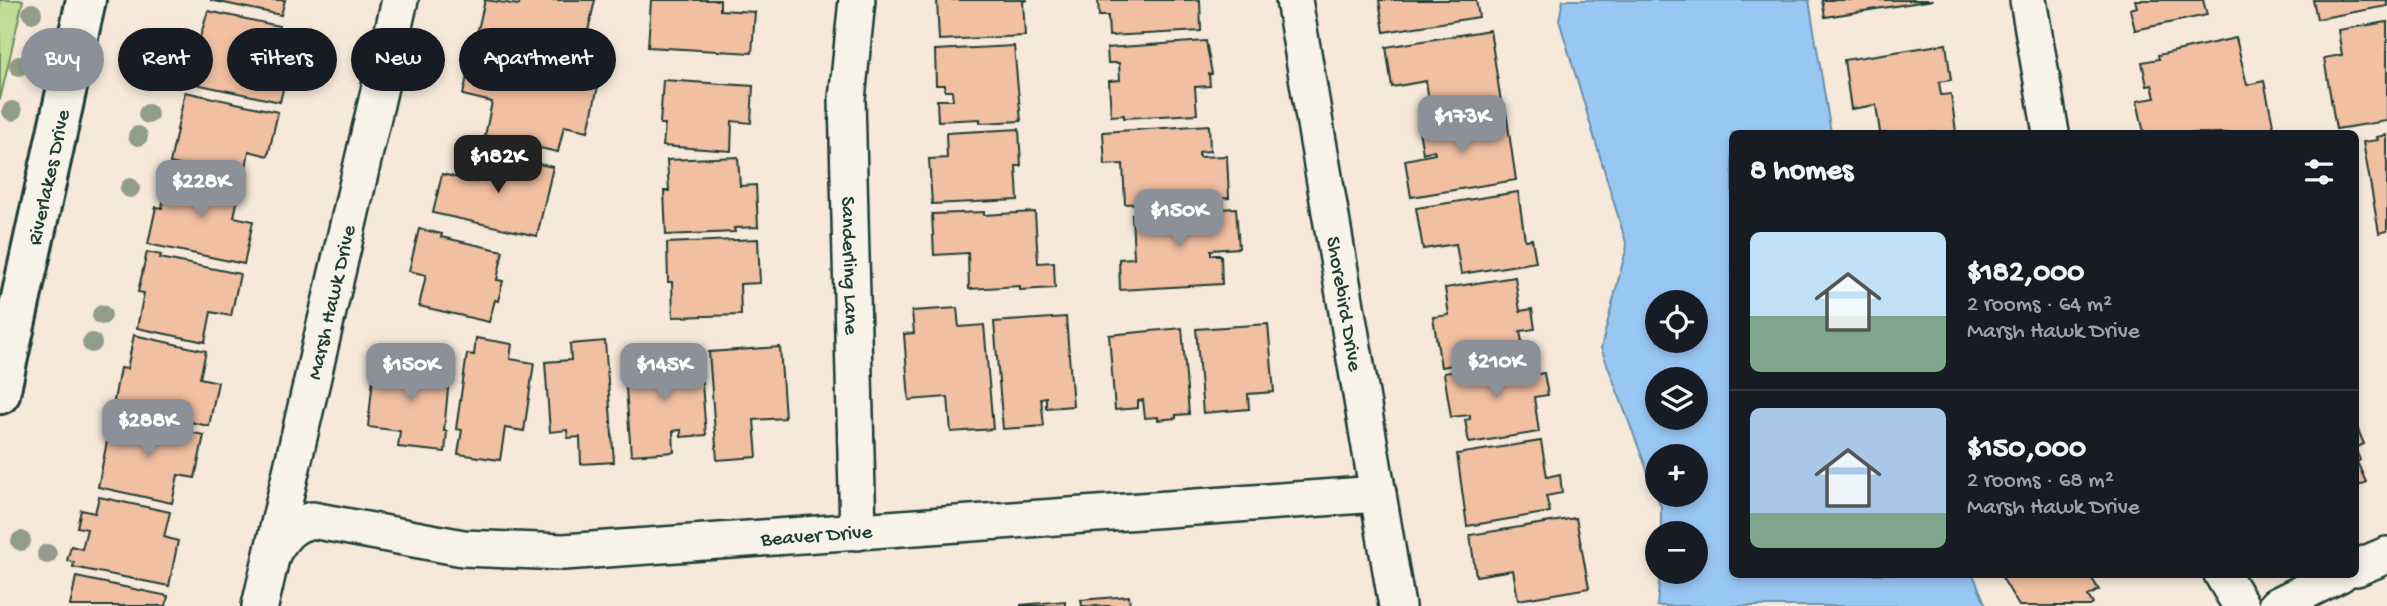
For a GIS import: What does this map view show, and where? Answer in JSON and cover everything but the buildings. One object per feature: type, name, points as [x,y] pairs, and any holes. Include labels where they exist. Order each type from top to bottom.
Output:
[{"type":"main road","name":"Riverlakes Drive","points":[[0,394],[86,0]]},
{"type":"street","name":"Marsh Hawk Drive","points":[[260,606],[400,0]]},
{"type":"street","name":"Sanderling Lane","points":[[857,0],[847,99],[858,532]]},
{"type":"street","name":"Shorebird Drive","points":[[1294,0],[1397,606]]},
{"type":"street","points":[[2028,0],[2050,130]]},
{"type":"street","name":"Beaver Drive","points":[[273,552],[286,530],[298,523],[312,520],[463,548],[564,552],[1378,494]]},
{"type":"street","points":[[2359,567],[2387,555]]},
{"type":"street","points":[[2224,578],[2241,606]]},
{"type":"street","points":[[2276,606],[2332,578]]},
{"type":"green space","points":[[0,0],[23,0],[0,100]]},
{"type":"water","points":[[1563,0],[1809,0],[1831,130],[1729,130],[1729,578],[1975,578],[1986,606],[1657,606],[1659,584],[1708,584],[1708,521],[1661,521],[1661,507],[1708,507],[1708,444],[1645,444],[1645,465],[1601,348],[1627,246],[1559,20]]}]
